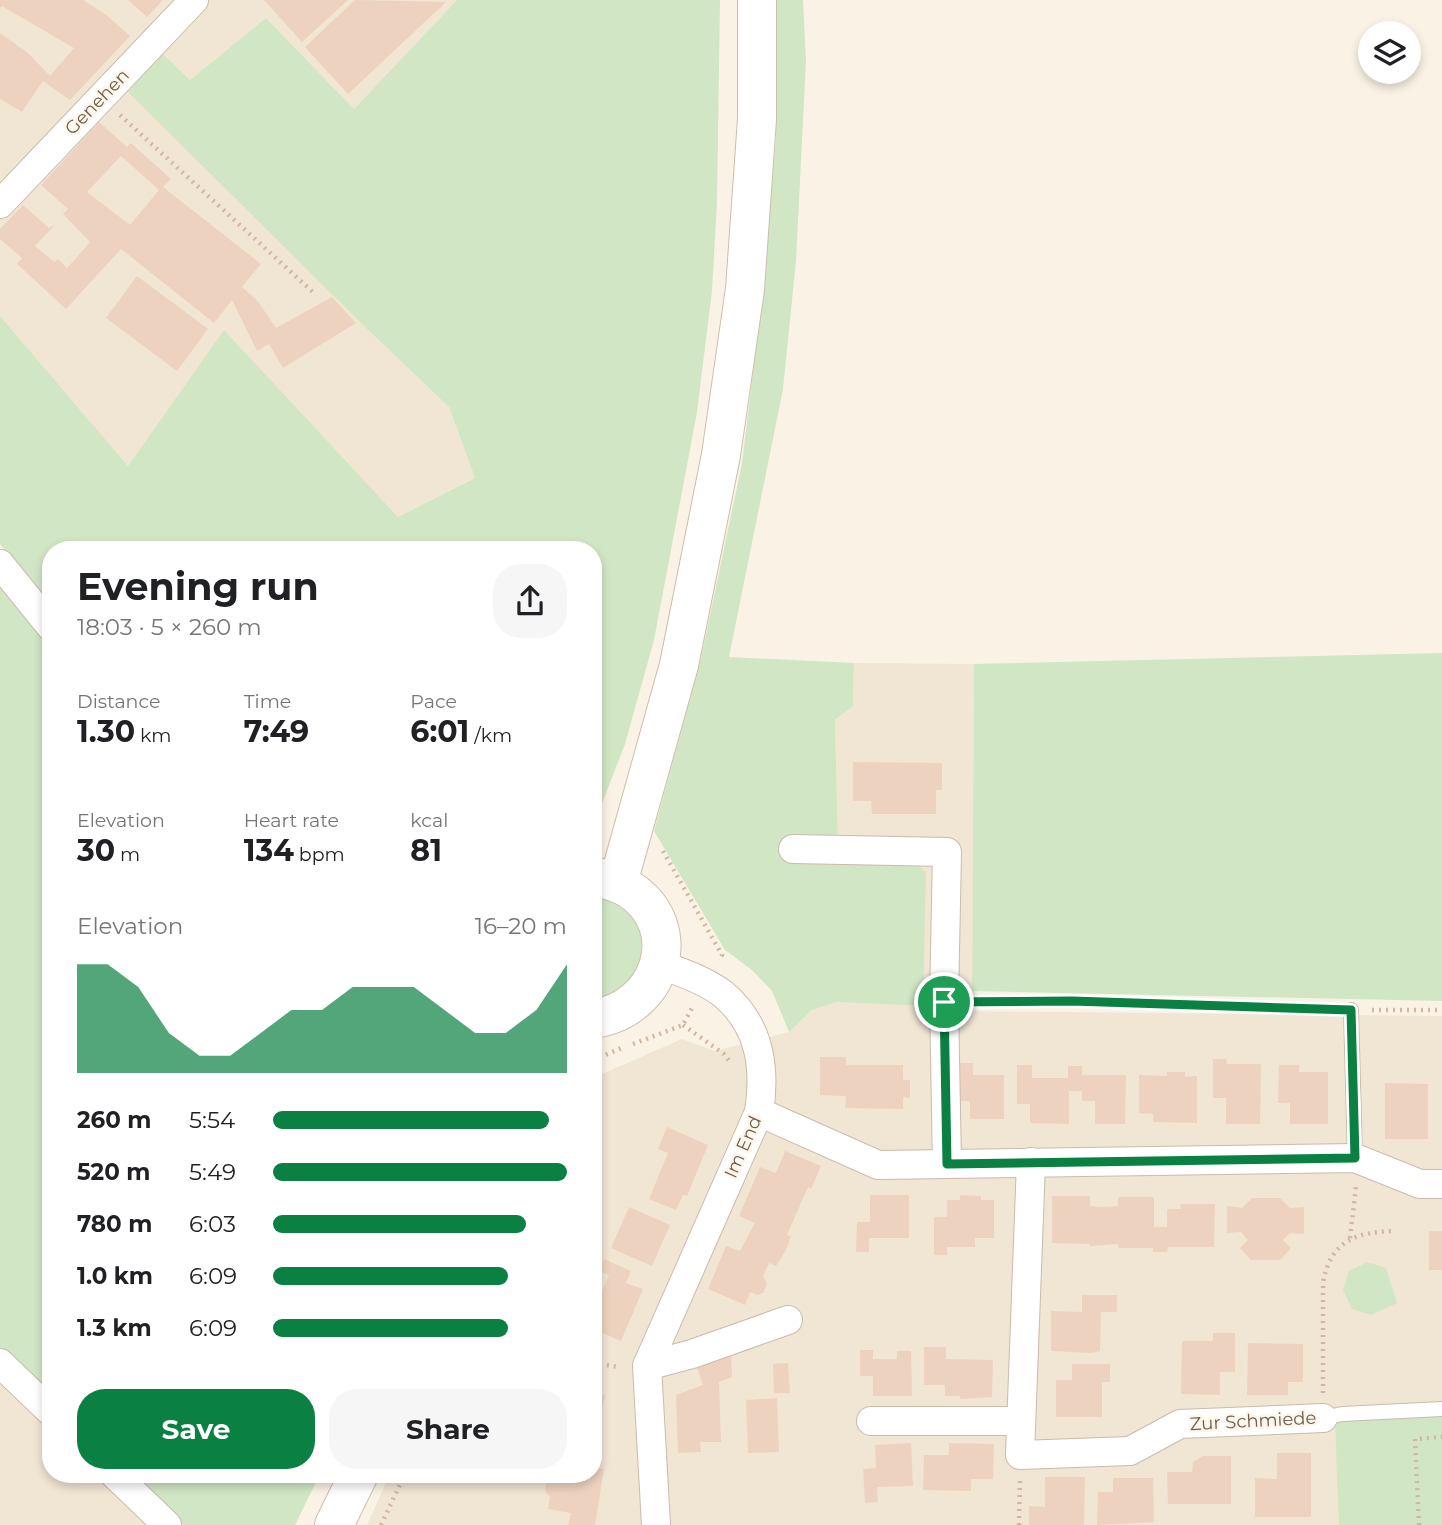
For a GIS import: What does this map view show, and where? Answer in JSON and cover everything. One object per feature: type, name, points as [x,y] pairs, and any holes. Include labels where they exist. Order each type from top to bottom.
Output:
[{"type":"street","name":"Genehen","points":[[0,204],[194,0]]},
{"type":"street","points":[[602,1018],[632,1006],[648,990],[659,964],[660,943],[654,916],[643,901],[605,879],[679,665],[721,455],[745,289],[757,119],[757,0]]},
{"type":"street","points":[[0,564],[42,616]]},
{"type":"street","points":[[793,849],[947,852],[944,1002],[947,1164]]},
{"type":"street","name":"Im End","points":[[656,1525],[647,1366],[759,1112],[764,1081],[760,1054],[751,1029],[723,995],[705,983],[659,964]]},
{"type":"street","points":[[759,1112],[878,1165],[1355,1158],[1420,1184],[1442,1184]]},
{"type":"street","points":[[1020,1455],[1031,1162]]},
{"type":"street","points":[[647,1366],[692,1354],[788,1320]]},
{"type":"street","points":[[0,1363],[42,1403]]},
{"type":"street","name":"Zur Schmiede","points":[[1020,1455],[1129,1451],[1180,1424],[1323,1418]]},
{"type":"street","points":[[871,1421],[1021,1421]]},
{"type":"street","points":[[123,1483],[167,1525]]},
{"type":"street","points":[[334,1525],[355,1483]]},
{"type":"lane","points":[[1351,1010],[1355,1158]]},
{"type":"lane","name":"Zur Schmiede","points":[[1323,1418],[1342,1414],[1442,1409]]},
{"type":"path","points":[[101,98],[316,295]]},
{"type":"path","points":[[944,1002],[1072,1001],[1351,1010],[1442,1010]]},
{"type":"path","points":[[683,1026],[724,1054],[735,1074]]},
{"type":"path","points":[[1350,1238],[1356,1187],[1355,1158]]},
{"type":"path","points":[[1323,1418],[1323,1283],[1326,1267],[1334,1253],[1350,1238],[1394,1231]]},
{"type":"path","points":[[1419,1525],[1415,1438],[1442,1437]]},
{"type":"path","points":[[1019,1525],[1020,1455]]},
{"type":"path","points":[[381,1525],[401,1483]]},
{"type":"shaded area","points":[[0,0],[457,0],[354,109],[266,18],[190,80],[162,53],[129,92],[449,407],[475,478],[398,517],[224,331],[128,466],[0,316]]},
{"type":"shaded area","points":[[854,663],[974,664],[972,1011],[1442,1016],[1442,1525],[367,1525],[386,1483],[602,1483],[602,1074],[682,1039],[715,1051],[789,1032],[812,1010],[837,1002],[923,1006],[783,857],[783,839],[838,838],[835,720],[853,706]]},
{"type":"shaded area","points":[[0,1377],[42,1419],[42,1483],[106,1483],[150,1525],[0,1525]]},
{"type":"green space","points":[[457,0],[720,0],[717,203],[712,291],[697,412],[654,640],[625,744],[602,804],[602,541],[42,541],[42,598],[0,544],[0,316],[128,466],[224,330],[398,517],[475,478],[449,407],[128,92],[161,52],[190,80],[266,18],[354,109]]},
{"type":"green space","points":[[773,0],[803,0],[806,61],[796,261],[783,389],[729,657],[854,663],[853,706],[835,720],[838,839],[783,839],[783,857],[912,859],[926,872],[923,1006],[837,1002],[812,1010],[789,1032],[772,991],[752,970],[725,950],[654,831],[701,658],[742,463],[763,290],[776,138]]},
{"type":"green space","points":[[0,584],[42,635],[42,1388],[0,1348]]},
{"type":"green space","points":[[1442,653],[1442,1001],[972,991],[974,664]]},
{"type":"green space","points":[[602,892],[639,917],[645,945],[643,958],[633,976],[602,998]]},
{"type":"green space","points":[[1367,1262],[1386,1268],[1397,1303],[1371,1315],[1352,1309],[1343,1290],[1349,1271]]},
{"type":"green space","points":[[1442,1416],[1442,1525],[1339,1525],[1335,1421]]},
{"type":"green space","points":[[139,1483],[316,1483],[295,1525],[183,1525]]},
{"type":"building","points":[[0,0],[83,0],[105,14],[130,36],[70,100],[43,81],[22,112],[0,99],[0,33],[28,53],[50,76],[74,48],[2,6],[0,8]]},
{"type":"building","points":[[128,0],[163,0],[147,17]]},
{"type":"building","points":[[264,0],[348,0],[302,42]]},
{"type":"building","points":[[355,0],[446,2],[348,94],[305,47]]},
{"type":"building","points":[[99,122],[127,147],[131,143],[171,179],[163,187],[261,264],[242,287],[257,300],[276,328],[332,297],[356,323],[283,368],[269,344],[257,351],[232,300],[214,323],[121,249],[66,309],[17,264],[22,258],[0,239],[0,229],[23,205],[49,228],[55,225],[35,246],[54,262],[58,259],[67,268],[90,242],[63,214],[68,209],[41,185]],"holes":[[[121,156],[159,190],[130,225],[87,192]]]},
{"type":"building","points":[[137,276],[208,329],[177,371],[106,318]]},
{"type":"building","points":[[853,762],[942,763],[942,790],[936,790],[936,814],[872,814],[871,801],[853,801]]},
{"type":"building","points":[[820,1057],[846,1057],[846,1065],[903,1065],[903,1080],[910,1080],[910,1098],[903,1097],[903,1109],[845,1108],[846,1096],[820,1095]]},
{"type":"building","points":[[1213,1059],[1226,1059],[1227,1064],[1261,1064],[1260,1124],[1226,1124],[1226,1098],[1213,1098]]},
{"type":"building","points":[[955,1063],[973,1063],[973,1075],[1004,1075],[1004,1119],[970,1119],[970,1101],[955,1101]]},
{"type":"building","points":[[1017,1065],[1032,1065],[1032,1078],[1068,1078],[1068,1066],[1082,1066],[1082,1075],[1126,1075],[1125,1124],[1095,1124],[1095,1101],[1082,1101],[1082,1091],[1069,1091],[1069,1124],[1030,1123],[1030,1104],[1017,1104]]},
{"type":"building","points":[[1279,1065],[1299,1065],[1299,1072],[1328,1072],[1328,1124],[1290,1124],[1290,1103],[1278,1103]]},
{"type":"building","points":[[1167,1072],[1185,1072],[1185,1077],[1197,1076],[1197,1123],[1153,1122],[1153,1114],[1139,1113],[1139,1075],[1167,1076]]},
{"type":"building","points":[[1385,1083],[1428,1084],[1428,1139],[1385,1139]]},
{"type":"building","points":[[667,1127],[708,1145],[687,1196],[683,1195],[676,1210],[649,1199],[668,1153],[658,1149]]},
{"type":"building","points":[[785,1151],[821,1166],[811,1189],[808,1187],[787,1235],[791,1236],[786,1250],[776,1266],[769,1263],[763,1276],[767,1283],[764,1292],[758,1295],[750,1292],[745,1305],[708,1289],[726,1246],[740,1251],[755,1223],[739,1216],[760,1167],[776,1173]]},
{"type":"building","points":[[870,1195],[909,1195],[909,1238],[869,1238],[869,1252],[856,1252],[857,1222],[870,1222]]},
{"type":"building","points":[[960,1195],[994,1200],[994,1238],[975,1238],[975,1247],[947,1247],[947,1255],[934,1255],[934,1217],[947,1217],[947,1200],[960,1200]]},
{"type":"building","points":[[1052,1196],[1090,1196],[1090,1206],[1103,1207],[1118,1206],[1118,1197],[1154,1197],[1154,1227],[1167,1227],[1167,1209],[1181,1209],[1180,1204],[1215,1204],[1214,1247],[1168,1247],[1167,1252],[1153,1252],[1153,1248],[1118,1248],[1118,1244],[1090,1246],[1052,1243]]},
{"type":"building","points":[[1252,1198],[1280,1198],[1290,1208],[1304,1207],[1304,1234],[1290,1233],[1283,1240],[1291,1248],[1280,1260],[1251,1260],[1240,1248],[1248,1240],[1241,1232],[1227,1233],[1227,1206],[1242,1208]]},
{"type":"building","points":[[629,1207],[670,1225],[652,1266],[611,1248]]},
{"type":"building","points":[[1429,1231],[1442,1231],[1442,1270],[1429,1270]]},
{"type":"building","points":[[604,1259],[631,1271],[626,1283],[643,1289],[621,1341],[602,1333],[602,1291],[609,1275],[602,1272]]},
{"type":"building","points":[[1082,1295],[1117,1295],[1117,1312],[1101,1312],[1100,1351],[1051,1351],[1051,1311],[1082,1312]]},
{"type":"building","points":[[1213,1333],[1235,1333],[1235,1372],[1220,1372],[1220,1395],[1181,1394],[1182,1341],[1213,1341]]},
{"type":"building","points":[[1248,1343],[1303,1344],[1303,1382],[1288,1382],[1288,1395],[1247,1395]]},
{"type":"building","points":[[924,1347],[946,1347],[946,1359],[993,1360],[992,1397],[960,1399],[960,1396],[945,1396],[945,1385],[924,1385]]},
{"type":"building","points":[[860,1350],[873,1350],[873,1359],[897,1359],[897,1351],[911,1351],[912,1396],[873,1396],[873,1376],[860,1376]]},
{"type":"building","points":[[731,1351],[732,1377],[719,1382],[721,1442],[700,1442],[701,1452],[678,1453],[676,1395],[703,1385],[696,1365]]},
{"type":"building","points":[[788,1363],[790,1393],[774,1393],[773,1364]]},
{"type":"building","points":[[1072,1364],[1110,1364],[1110,1382],[1102,1382],[1102,1417],[1056,1417],[1056,1380],[1072,1380]]},
{"type":"building","points":[[777,1398],[779,1452],[748,1453],[746,1400]]},
{"type":"building","points":[[911,1443],[913,1486],[877,1487],[878,1502],[865,1503],[863,1469],[876,1468],[875,1445]]},
{"type":"building","points":[[949,1443],[994,1444],[993,1479],[971,1479],[971,1491],[923,1490],[924,1455],[949,1455]]},
{"type":"building","points":[[1277,1453],[1311,1453],[1311,1517],[1255,1517],[1255,1478],[1277,1479]]},
{"type":"building","points":[[1203,1456],[1231,1456],[1231,1504],[1168,1504],[1167,1472],[1192,1472],[1193,1462]]},
{"type":"building","points":[[1045,1477],[1085,1477],[1084,1525],[1029,1525],[1029,1506],[1045,1507]]},
{"type":"building","points":[[1113,1478],[1153,1478],[1154,1522],[1097,1525],[1098,1492],[1113,1492]]},
{"type":"building","points":[[546,1483],[602,1483],[595,1525],[568,1525],[571,1513],[548,1509],[550,1497],[545,1491]]},
{"type":"route","points":[[1072,1001],[1351,1010],[1355,1158],[947,1164],[944,1002],[1072,1001]]}]
